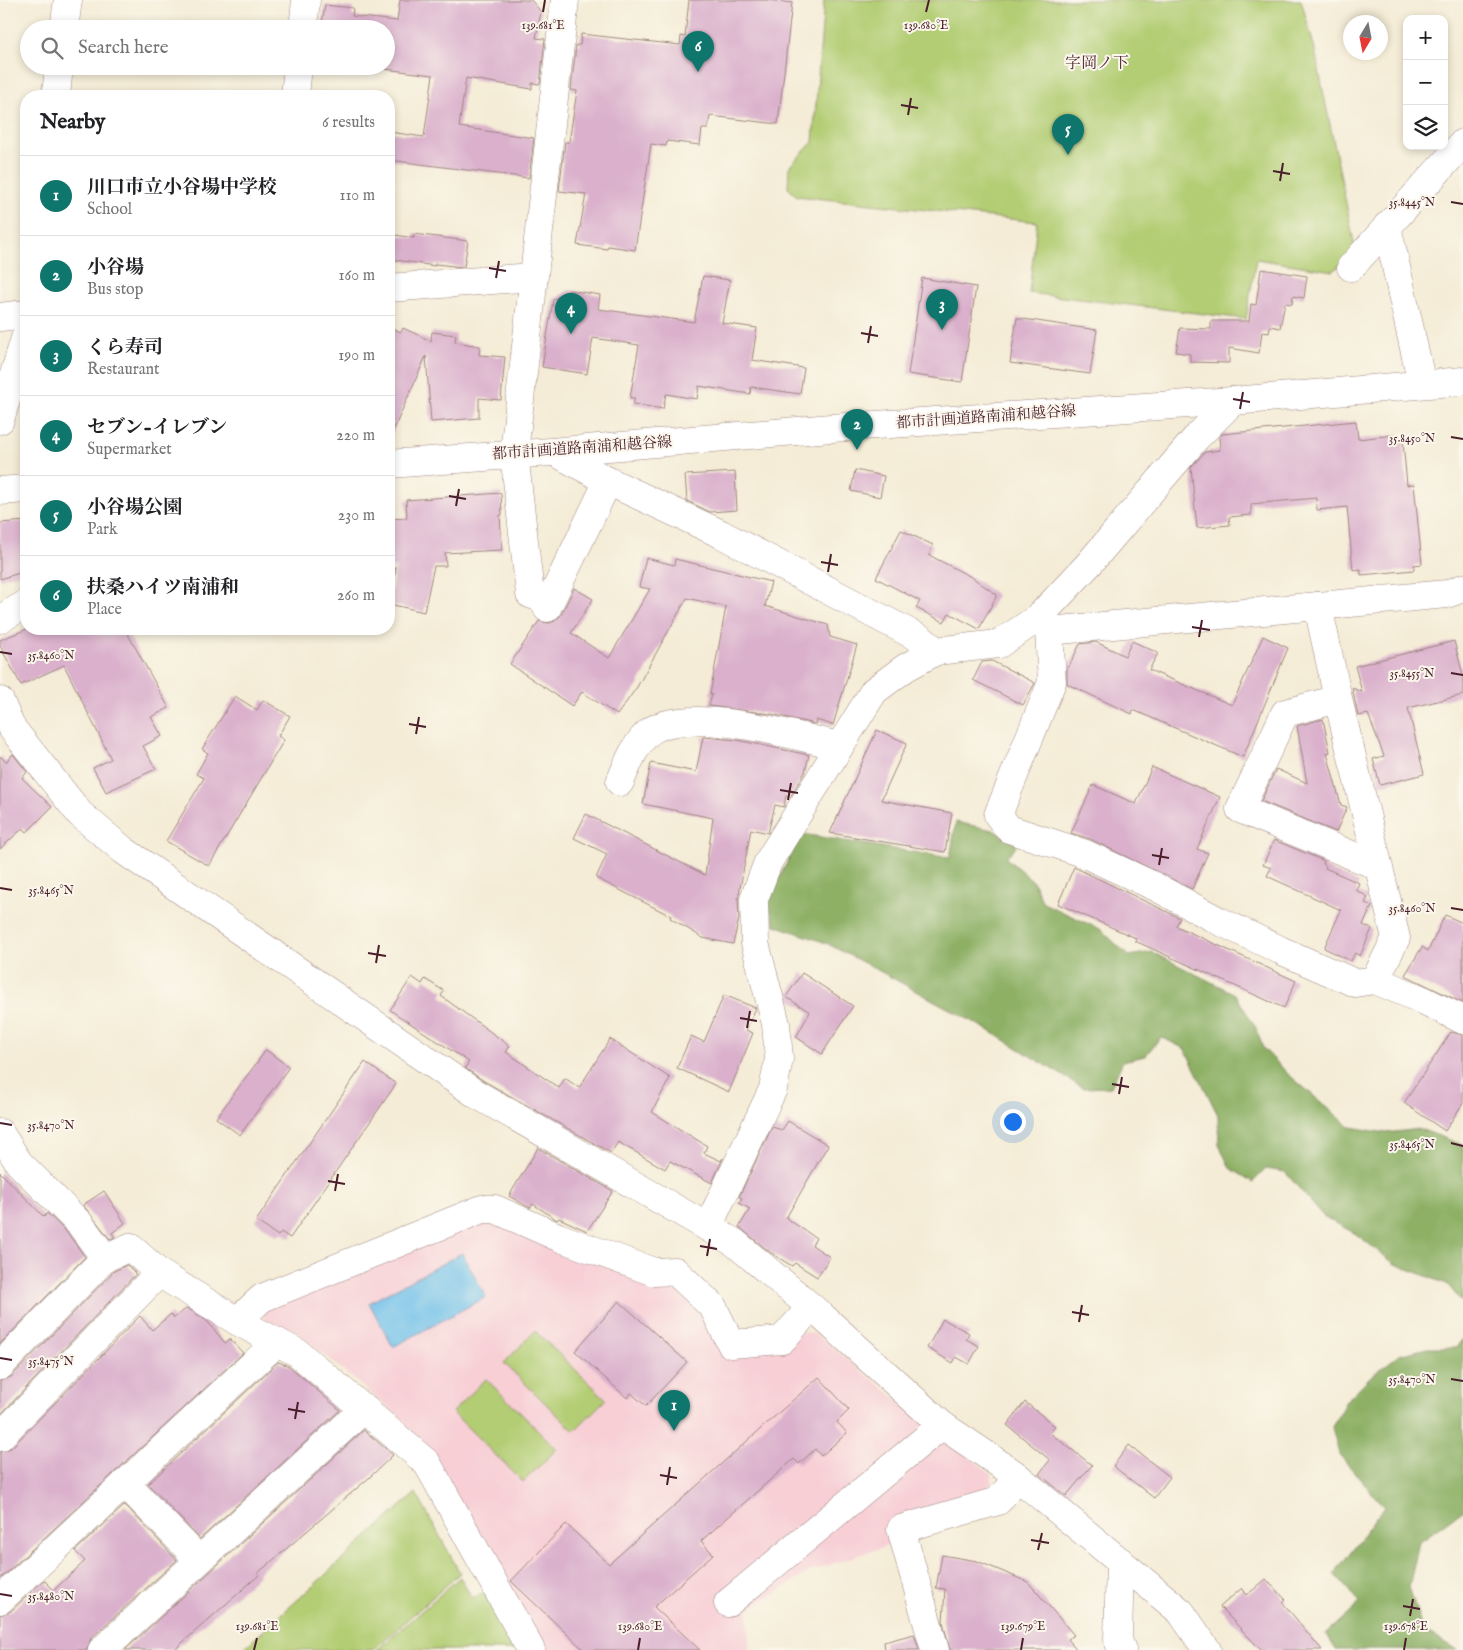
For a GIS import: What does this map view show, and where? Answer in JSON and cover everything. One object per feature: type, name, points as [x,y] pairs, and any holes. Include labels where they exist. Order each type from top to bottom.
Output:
[{"type":"street","points":[[65,20],[68,0]]},
{"type":"street","points":[[304,20],[306,0]]},
{"type":"street","points":[[566,0],[514,453],[530,594],[548,604],[608,481]]},
{"type":"street","points":[[57,90],[59,75]]},
{"type":"street","points":[[296,90],[297,75]]},
{"type":"street","points":[[1351,267],[1463,143]]},
{"type":"street","points":[[1387,226],[1422,384]]},
{"type":"street","points":[[395,288],[533,277]]},
{"type":"street","points":[[0,317],[20,315]]},
{"type":"street","points":[[0,420],[20,355]]},
{"type":"street","name":"都市計画道路南浦和越谷線","points":[[395,463],[514,453],[554,452],[841,427],[1233,401],[1463,381]]},
{"type":"street","points":[[1233,401],[1196,438],[1088,564],[1044,624],[1052,682],[998,814],[1009,829],[1083,854],[1156,887],[1226,925],[1355,983],[1375,980],[1463,1020]]},
{"type":"street","points":[[554,452],[608,481],[720,534],[921,638],[936,652]]},
{"type":"street","points":[[0,491],[20,489]]},
{"type":"street","points":[[708,1228],[773,1089],[779,1059],[776,1024],[756,943],[754,900],[768,862],[874,692],[905,668],[936,652],[998,644],[1044,624],[1318,606],[1447,594],[1463,588]]},
{"type":"street","points":[[1318,606],[1338,699],[1396,938],[1375,980]]},
{"type":"street","points":[[0,619],[20,607]]},
{"type":"street","points":[[1338,699],[1285,713],[1240,809],[1378,866]]},
{"type":"street","points":[[0,701],[11,727],[80,814],[123,850],[476,1094],[735,1243],[811,1307],[942,1425],[1018,1478],[1181,1612],[1207,1650]]},
{"type":"street","points":[[620,782],[629,759],[647,734],[672,721],[700,720],[771,730],[839,746]]},
{"type":"street","points":[[0,1133],[19,1163],[80,1224],[105,1258]]},
{"type":"street","points":[[237,1321],[262,1298],[482,1209],[495,1209],[558,1237],[654,1272],[675,1271],[713,1307],[731,1344],[782,1340],[811,1307]]},
{"type":"street","points":[[0,1366],[105,1258],[130,1247],[159,1273],[237,1321],[298,1353],[365,1408],[427,1463],[530,1650]]},
{"type":"street","points":[[0,1437],[159,1273]]},
{"type":"street","points":[[0,1600],[277,1342]]},
{"type":"street","points":[[102,1650],[365,1408]]},
{"type":"street","points":[[728,1603],[942,1425]]},
{"type":"street","points":[[935,1650],[901,1529],[998,1501],[1018,1478]]},
{"type":"street","points":[[125,1483],[199,1560]]},
{"type":"street","points":[[1120,1561],[1118,1640],[1122,1650]]},
{"type":"shaded area","points":[[490,1220],[673,1284],[704,1316],[729,1354],[805,1332],[816,1334],[992,1475],[992,1483],[978,1495],[884,1524],[890,1545],[811,1571],[748,1609],[749,1650],[542,1650],[420,1443],[402,1419],[293,1329],[267,1321],[262,1315],[266,1305]]},
{"type":"green space","points":[[824,0],[1301,0],[1314,46],[1355,247],[1347,259],[1333,271],[1256,259],[1246,319],[1029,293],[1037,222],[797,196],[788,188],[789,167],[813,142]]},
{"type":"green space","points":[[956,822],[993,830],[1017,845],[1006,858],[1033,881],[1043,903],[1100,929],[1129,956],[1152,952],[1235,994],[1256,1028],[1263,1048],[1288,1074],[1350,1127],[1386,1133],[1420,1129],[1463,1145],[1463,1303],[1447,1284],[1395,1264],[1356,1234],[1323,1216],[1285,1172],[1266,1169],[1253,1182],[1230,1168],[1219,1145],[1218,1115],[1185,1049],[1161,1037],[1145,1056],[1123,1061],[1111,1087],[1083,1088],[990,1031],[887,975],[826,943],[775,925],[767,901],[802,834],[950,858]]},
{"type":"green space","points":[[535,1331],[606,1399],[574,1431],[504,1363]]},
{"type":"green space","points":[[1463,1338],[1463,1510],[1419,1542],[1409,1587],[1423,1631],[1458,1650],[1336,1650],[1326,1634],[1360,1603],[1334,1574],[1384,1507],[1339,1454],[1332,1427],[1346,1401],[1370,1377],[1399,1355],[1427,1348],[1456,1348]]},
{"type":"green space","points":[[486,1379],[557,1449],[523,1482],[452,1412]]},
{"type":"green space","points":[[416,1493],[460,1573],[373,1650],[242,1650]]},
{"type":"green space","points":[[460,1577],[472,1598],[488,1591],[513,1650],[377,1650]]},
{"type":"water","points":[[462,1253],[486,1297],[393,1347],[369,1303]]},
{"type":"building","points":[[400,0],[531,0],[541,12],[536,38],[545,39],[540,84],[532,83],[532,89],[466,78],[459,127],[534,138],[529,178],[395,161],[395,133],[424,137],[433,75],[395,70],[395,21],[397,21]]},
{"type":"building","points":[[689,0],[768,0],[792,3],[778,124],[710,116],[708,129],[702,129],[700,145],[667,141],[666,146],[651,144],[635,250],[608,246],[607,249],[577,245],[586,194],[559,191],[565,142],[569,142],[577,91],[571,90],[576,45],[580,45],[581,34],[680,45],[681,36],[685,37]]},
{"type":"building","points":[[325,5],[353,8],[352,16],[388,20],[322,20]]},
{"type":"building","points":[[414,234],[468,241],[464,267],[435,264],[435,266],[395,260],[395,235],[414,238]]},
{"type":"building","points":[[1261,269],[1307,276],[1304,298],[1293,296],[1292,304],[1285,303],[1280,328],[1270,326],[1269,333],[1262,332],[1259,353],[1229,348],[1229,363],[1190,362],[1190,354],[1176,352],[1180,328],[1211,329],[1211,321],[1249,321],[1251,304],[1256,305]]},
{"type":"building","points":[[703,276],[730,280],[722,323],[757,328],[752,360],[804,368],[800,394],[751,387],[750,394],[699,386],[697,399],[666,394],[663,409],[633,404],[635,398],[630,398],[639,345],[593,338],[587,374],[542,367],[553,300],[569,290],[600,295],[598,309],[694,322]]},
{"type":"building","points":[[922,278],[976,287],[962,382],[908,374]]},
{"type":"building","points":[[1017,318],[1097,330],[1090,374],[1010,363]]},
{"type":"building","points":[[403,328],[431,341],[432,332],[456,335],[455,342],[480,346],[479,355],[505,357],[501,400],[479,398],[479,418],[431,422],[426,356],[395,426],[395,330],[401,332]]},
{"type":"building","points":[[1356,421],[1358,439],[1394,435],[1395,442],[1403,442],[1407,485],[1414,484],[1422,564],[1414,565],[1414,570],[1361,575],[1361,569],[1353,570],[1347,507],[1317,510],[1316,498],[1251,504],[1251,515],[1229,517],[1230,525],[1197,528],[1191,467],[1205,452],[1220,450],[1219,437],[1222,434]]},
{"type":"building","points":[[855,470],[884,476],[880,497],[851,491]]},
{"type":"building","points":[[735,472],[737,510],[710,512],[687,501],[685,475]]},
{"type":"building","points":[[501,493],[502,550],[445,553],[446,566],[434,566],[424,612],[395,605],[395,519],[407,518],[406,500]]},
{"type":"building","points":[[20,521],[20,573],[0,579],[0,523]]},
{"type":"building","points":[[901,530],[933,545],[929,555],[973,578],[997,595],[979,629],[949,613],[944,622],[916,608],[920,601],[876,578]]},
{"type":"building","points":[[646,558],[674,565],[675,559],[771,582],[765,606],[828,625],[830,637],[857,645],[833,725],[816,720],[815,724],[771,714],[709,706],[726,607],[687,598],[637,687],[617,715],[582,692],[572,706],[510,664],[539,621],[549,623],[555,621],[561,615],[574,588],[593,599],[571,633],[609,658],[650,589],[639,587]]},
{"type":"building","points":[[20,632],[20,635],[128,635],[169,708],[151,717],[162,736],[143,746],[156,769],[106,792],[93,768],[111,759],[64,665],[21,685],[0,646],[0,640]]},
{"type":"building","points":[[1263,636],[1288,648],[1243,757],[1133,710],[1132,714],[1067,684],[1067,670],[1080,644],[1096,642],[1125,656],[1132,641],[1158,653],[1149,670],[1232,705]]},
{"type":"building","points":[[1454,641],[1463,675],[1463,695],[1408,708],[1424,774],[1380,785],[1373,759],[1384,756],[1368,714],[1358,716],[1352,688],[1362,692],[1355,666]]},
{"type":"building","points":[[992,661],[1035,683],[1023,705],[973,680],[982,662]]},
{"type":"building","points":[[235,696],[257,710],[263,700],[290,716],[278,736],[284,740],[209,866],[166,841],[204,778],[196,774],[208,753],[202,749]]},
{"type":"building","points":[[1323,719],[1330,752],[1327,753],[1341,805],[1347,807],[1336,832],[1261,801],[1276,769],[1307,783],[1297,726]]},
{"type":"building","points":[[877,730],[907,743],[881,800],[952,813],[945,852],[830,833]]},
{"type":"building","points":[[703,737],[737,740],[809,755],[805,772],[790,797],[786,796],[784,807],[775,805],[768,833],[751,829],[738,899],[739,919],[733,944],[703,938],[670,918],[671,916],[596,878],[607,854],[574,838],[586,814],[705,875],[713,818],[643,804],[651,763],[696,772]]},
{"type":"building","points":[[13,754],[27,772],[22,778],[52,807],[27,832],[23,828],[0,849],[0,756],[6,762]]},
{"type":"building","points":[[1152,767],[1220,797],[1197,849],[1208,853],[1192,889],[1090,839],[1071,833],[1093,785],[1136,804]]},
{"type":"building","points":[[1274,840],[1324,861],[1325,868],[1359,883],[1356,890],[1368,897],[1365,903],[1372,906],[1363,925],[1372,929],[1360,956],[1355,953],[1351,961],[1324,948],[1341,910],[1267,876],[1271,868],[1263,865]]},
{"type":"building","points":[[1074,867],[1180,918],[1176,926],[1296,981],[1284,1008],[1135,941],[1136,938],[1058,904]]},
{"type":"building","points":[[1445,915],[1463,923],[1463,1003],[1405,975],[1422,947],[1428,951]]},
{"type":"building","points":[[802,973],[853,1006],[822,1054],[796,1037],[810,1012],[786,997]]},
{"type":"building","points":[[412,977],[422,984],[425,979],[444,991],[441,996],[510,1046],[506,1052],[559,1088],[565,1078],[579,1088],[610,1039],[670,1078],[652,1112],[707,1146],[704,1153],[721,1161],[723,1158],[712,1183],[670,1161],[665,1169],[618,1142],[611,1153],[484,1081],[465,1068],[469,1062],[390,1010]]},
{"type":"building","points":[[724,995],[756,1008],[746,1030],[753,1033],[729,1092],[677,1068],[691,1036],[704,1042]]},
{"type":"building","points":[[1451,1032],[1463,1035],[1463,1103],[1445,1131],[1404,1103]]},
{"type":"building","points":[[266,1050],[289,1067],[240,1135],[216,1118]]},
{"type":"building","points":[[365,1062],[396,1084],[290,1238],[281,1232],[278,1236],[256,1221]]},
{"type":"building","points":[[788,1121],[828,1145],[786,1218],[816,1238],[812,1245],[830,1257],[817,1277],[795,1263],[792,1266],[771,1253],[739,1227],[750,1209],[739,1203],[742,1198],[739,1197],[772,1127],[782,1130]]},
{"type":"building","points":[[538,1148],[613,1191],[587,1231],[559,1218],[557,1220],[533,1204],[530,1208],[509,1196]]},
{"type":"building","points":[[0,1172],[44,1217],[47,1213],[68,1234],[85,1257],[0,1344]]},
{"type":"building","points":[[104,1191],[125,1223],[112,1233],[115,1237],[110,1239],[83,1205]]},
{"type":"building","points":[[127,1265],[136,1274],[0,1415],[0,1381],[11,1377],[114,1271]]},
{"type":"building","points":[[619,1301],[687,1362],[646,1406],[631,1393],[627,1398],[575,1351]]},
{"type":"building","points":[[187,1308],[207,1321],[225,1343],[230,1339],[243,1353],[0,1579],[0,1452],[11,1448],[140,1316],[152,1330],[171,1314],[174,1318]]},
{"type":"building","points":[[943,1319],[969,1333],[966,1339],[979,1346],[969,1364],[956,1357],[953,1363],[927,1348]]},
{"type":"building","points":[[278,1362],[289,1366],[340,1410],[200,1539],[148,1484]]},
{"type":"building","points":[[819,1377],[849,1410],[837,1422],[847,1433],[821,1456],[815,1449],[799,1464],[794,1459],[701,1541],[713,1554],[654,1607],[700,1650],[584,1650],[511,1581],[566,1524],[609,1564]]},
{"type":"building","points":[[1025,1402],[1055,1426],[1050,1433],[1092,1465],[1066,1496],[1039,1474],[1050,1460],[1007,1425]]},
{"type":"building","points":[[364,1430],[393,1455],[370,1477],[258,1573],[259,1575],[174,1650],[125,1650]]},
{"type":"building","points":[[1129,1445],[1170,1477],[1154,1498],[1113,1466]]},
{"type":"building","points":[[125,1505],[177,1560],[91,1638],[87,1650],[0,1650],[0,1615],[11,1611],[44,1580],[54,1590],[85,1561],[75,1551]]},
{"type":"building","points":[[942,1555],[977,1561],[1028,1582],[1074,1635],[1068,1639],[1077,1650],[950,1650],[943,1622],[945,1589],[936,1588]]},
{"type":"building","points":[[1266,1579],[1286,1600],[1283,1603],[1322,1650],[1261,1650],[1220,1607],[1242,1588],[1247,1595]]},
{"type":"building","points":[[914,1634],[919,1650],[885,1650],[884,1642]]},
{"type":"place","name":"扶桑ハイツ南浦和","points":[[698,72]]},
{"type":"place","name":"小谷場公園","points":[[1068,155]]},
{"type":"place","name":"くら寿司","points":[[942,330]]},
{"type":"place","name":"セブン-イレブン","points":[[571,334]]},
{"type":"place","name":"小谷場","points":[[857,450]]},
{"type":"place","name":"川口市立小谷場中学校","points":[[674,1431]]},
{"type":"district","name":"字岡ノ下","points":[[1097,64]]}]
